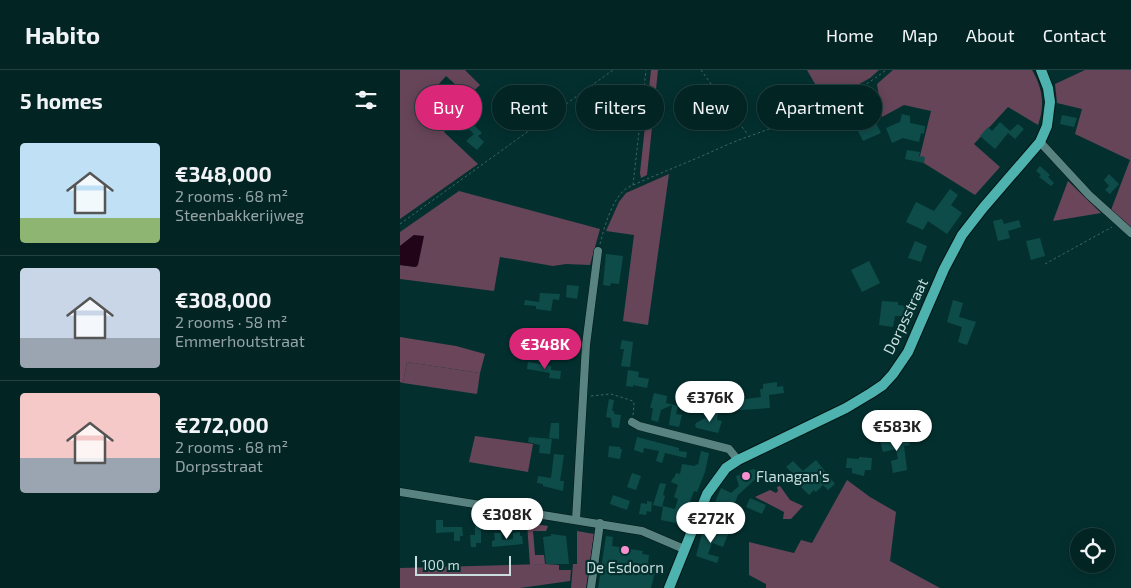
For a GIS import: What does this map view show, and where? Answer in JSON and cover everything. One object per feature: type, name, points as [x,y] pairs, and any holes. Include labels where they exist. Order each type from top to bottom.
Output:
[{"type":"main road","name":"Dorpsstraat","points":[[669,588],[712,485],[726,468],[738,460],[846,408],[883,385],[893,374],[908,352],[944,269],[962,235],[1040,142],[1047,126],[1050,102],[1048,88],[1041,70]]},
{"type":"street","points":[[1040,142],[1089,195],[1131,233]]},
{"type":"street","points":[[576,520],[582,397],[591,301],[598,251]]},
{"type":"street","points":[[632,422],[639,426],[729,449],[738,460]]},
{"type":"street","points":[[400,492],[642,531],[684,549]]},
{"type":"street","points":[[591,588],[600,523]]},
{"type":"path","points":[[400,224],[613,70]]},
{"type":"path","points":[[633,186],[646,70]]},
{"type":"path","points":[[701,70],[749,136]]},
{"type":"path","points":[[598,251],[604,229],[622,192],[749,136],[836,103],[873,81],[886,70]]},
{"type":"path","points":[[1045,264],[1119,223]]},
{"type":"path","points":[[582,397],[610,394],[633,400],[632,422]]},
{"type":"shaded area","points":[[400,70],[465,70],[480,85],[456,85],[446,76],[438,85],[415,85],[415,130],[446,130],[444,132],[478,164],[400,219]]},
{"type":"shaded area","points":[[651,70],[658,70],[656,85],[649,85]]},
{"type":"shaded area","points":[[807,70],[879,70],[858,85],[816,85]]},
{"type":"shaded area","points":[[893,70],[1032,70],[1041,90],[1042,111],[1038,125],[1008,107],[974,144],[1000,167],[975,195],[919,160],[931,111],[904,105],[882,117],[882,85],[877,84]]},
{"type":"shaded area","points":[[1085,70],[1131,70],[1131,227],[1111,210],[1130,160],[1075,134],[1082,109],[1057,103],[1055,84]]},
{"type":"shaded area","points":[[645,130],[652,130],[647,175],[641,178]]},
{"type":"shaded area","points":[[669,174],[648,325],[623,321],[634,235],[606,231],[619,202],[626,193]]},
{"type":"shaded area","points":[[1068,181],[1101,213],[1053,221]]},
{"type":"shaded area","points":[[459,191],[600,229],[590,265],[566,264],[553,266],[500,257],[494,291],[400,279],[400,265],[415,267],[414,235],[400,246],[400,232]]},
{"type":"shaded area","points":[[414,235],[424,236],[418,265],[416,267],[400,265],[400,246]]},
{"type":"shaded area","points":[[400,337],[456,346],[485,354],[480,373],[407,362],[403,383],[400,382]]},
{"type":"shaded area","points":[[407,362],[480,373],[477,394],[403,383]]},
{"type":"shaded area","points":[[475,436],[533,444],[528,472],[469,462]]},
{"type":"shaded area","points":[[847,480],[870,497],[896,512],[890,561],[940,588],[766,588],[766,584],[749,575],[749,542],[794,553],[801,540],[812,543]]},
{"type":"shaded area","points":[[780,486],[790,500],[803,506],[791,519],[783,519],[784,512],[755,497],[770,490],[776,493],[778,491],[777,487]]},
{"type":"shaded area","points":[[527,523],[548,526],[546,531],[533,531],[535,555],[544,555],[545,564],[530,565]]},
{"type":"shaded area","points":[[577,531],[594,534],[586,588],[571,588],[573,564],[577,564]]},
{"type":"shaded area","points":[[559,565],[559,570],[571,570],[570,581],[520,588],[400,588],[400,568]]},
{"type":"building","points":[[902,114],[910,116],[910,123],[925,126],[924,134],[921,133],[919,142],[903,138],[892,143],[886,128],[900,122]]},
{"type":"building","points":[[1062,115],[1077,118],[1074,127],[1060,124]]},
{"type":"building","points":[[1000,122],[1010,131],[1018,124],[1024,129],[1015,139],[1008,133],[995,149],[980,136],[988,127],[992,131]]},
{"type":"building","points":[[470,130],[479,130],[482,133],[478,136],[484,142],[477,150],[466,141],[474,134]]},
{"type":"building","points":[[858,130],[880,130],[881,133],[863,141]]},
{"type":"building","points":[[907,150],[920,152],[919,156],[925,157],[924,163],[905,159]]},
{"type":"building","points":[[1040,166],[1050,175],[1048,177],[1054,183],[1051,186],[1039,177],[1041,175],[1036,171]]},
{"type":"building","points":[[1109,174],[1119,184],[1110,194],[1105,190],[1109,186],[1104,180]]},
{"type":"building","points":[[950,189],[958,195],[951,205],[962,213],[947,234],[928,221],[923,230],[906,222],[916,202],[934,211]]},
{"type":"building","points":[[1002,219],[1004,224],[1019,220],[1021,227],[1008,231],[1010,238],[998,241],[993,221]]},
{"type":"building","points":[[1040,238],[1045,256],[1031,260],[1026,241]]},
{"type":"building","points":[[915,241],[927,246],[921,262],[908,258]]},
{"type":"building","points":[[606,254],[623,256],[619,284],[603,285]]},
{"type":"building","points":[[869,261],[880,283],[862,292],[851,270]]},
{"type":"building","points":[[567,285],[579,286],[577,299],[566,297]]},
{"type":"building","points":[[540,293],[560,294],[559,300],[553,299],[551,311],[536,309],[536,306],[524,305],[525,300],[539,302]]},
{"type":"building","points":[[953,300],[963,303],[959,317],[976,322],[967,345],[958,342],[962,327],[947,322]]},
{"type":"building","points":[[882,301],[898,302],[898,305],[906,306],[905,316],[895,316],[893,327],[879,325]]},
{"type":"building","points":[[552,337],[564,339],[563,346],[555,345],[554,352],[548,351],[549,340],[552,340]]},
{"type":"building","points":[[622,340],[633,342],[630,367],[621,366],[624,349],[620,349]]},
{"type":"building","points":[[528,362],[551,366],[551,370],[561,371],[560,379],[549,378],[550,373],[527,369]]},
{"type":"building","points":[[628,370],[639,372],[638,377],[649,379],[647,388],[633,385],[633,387],[626,386]]},
{"type":"building","points":[[777,382],[777,387],[783,386],[784,393],[769,395],[770,408],[740,410],[738,400],[761,397],[760,389],[763,389],[763,384]]},
{"type":"building","points":[[654,393],[667,396],[666,403],[678,406],[676,414],[682,415],[679,427],[669,425],[672,405],[661,410],[658,422],[651,420],[653,408],[650,408]]},
{"type":"building","points":[[609,399],[614,400],[612,411],[614,411],[614,414],[621,415],[619,428],[612,427],[611,418],[606,417]]},
{"type":"building","points":[[710,411],[718,412],[717,420],[722,421],[718,433],[695,426],[696,423],[705,418],[708,419]]},
{"type":"building","points":[[551,423],[559,423],[559,439],[549,438]]},
{"type":"building","points":[[907,435],[910,445],[904,446],[907,470],[893,473],[891,461],[898,459],[896,449],[883,452],[880,441]]},
{"type":"building","points":[[529,437],[552,439],[550,454],[539,453],[540,445],[528,442]]},
{"type":"building","points":[[637,437],[679,448],[679,451],[687,452],[686,458],[665,453],[662,463],[656,461],[659,451],[644,448],[643,453],[634,450]]},
{"type":"building","points":[[609,446],[622,449],[620,459],[608,457]]},
{"type":"building","points":[[701,451],[709,453],[705,472],[697,492],[694,491],[681,524],[661,520],[663,506],[675,509],[678,499],[674,497],[678,485],[671,482],[673,478],[676,473],[680,474],[682,464],[698,465]]},
{"type":"building","points":[[554,454],[564,455],[560,481],[564,481],[563,491],[537,483],[538,476],[551,478]]},
{"type":"building","points":[[859,457],[872,458],[871,470],[865,470],[864,476],[852,473],[852,468],[846,468],[847,458],[859,459]]},
{"type":"building","points":[[816,460],[835,484],[828,490],[823,485],[816,492],[814,490],[809,495],[801,487],[804,484],[786,467],[793,461],[803,471]]},
{"type":"building","points":[[759,469],[761,474],[738,495],[729,517],[713,507],[721,488],[731,493],[739,486],[736,476]]},
{"type":"building","points":[[632,473],[641,476],[636,490],[627,487]]},
{"type":"building","points":[[660,483],[666,484],[662,507],[653,505]]},
{"type":"building","points":[[613,495],[630,501],[627,510],[610,504]]},
{"type":"building","points":[[750,498],[766,505],[762,514],[746,507]]},
{"type":"building","points":[[647,501],[652,502],[651,512],[647,511],[646,515],[639,514],[641,503],[647,504]]},
{"type":"building","points":[[436,520],[443,520],[443,527],[462,527],[463,536],[460,536],[460,541],[454,541],[454,532],[436,533]]},
{"type":"building","points":[[475,526],[481,526],[481,543],[476,543],[476,547],[471,547],[470,535],[475,535]]},
{"type":"building","points":[[721,526],[729,532],[723,547],[712,543],[708,554],[719,557],[717,563],[696,556],[703,530],[717,536]]},
{"type":"building","points":[[520,532],[523,544],[492,547],[492,541],[495,540],[494,533],[501,533],[502,540],[513,539],[513,533]]},
{"type":"building","points":[[551,534],[566,536],[569,564],[546,564],[543,537],[551,536]]},
{"type":"building","points":[[606,536],[613,537],[612,546],[643,551],[642,554],[649,555],[648,563],[657,564],[651,588],[598,588]]},
{"type":"place","name":"Flanagan's","points":[[746,476]]},
{"type":"place","name":"De Esdoorn","points":[[625,550]]}]
